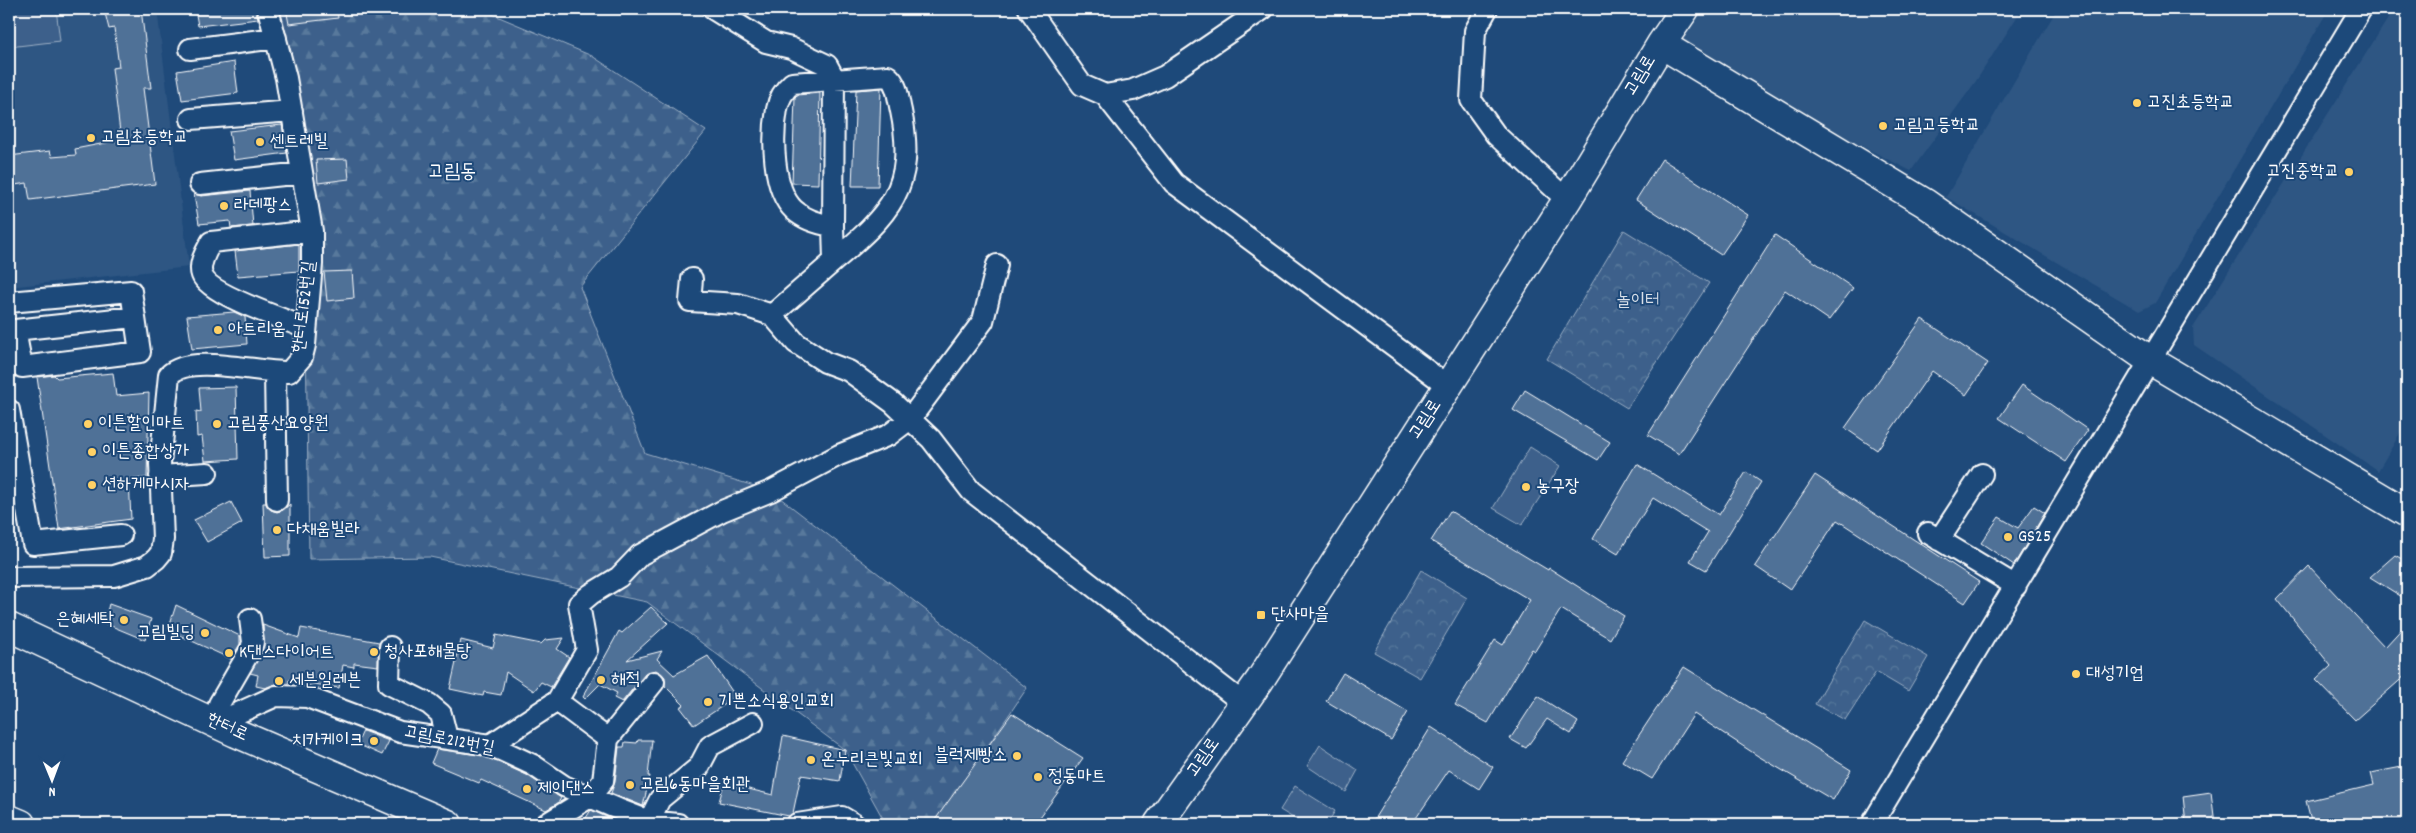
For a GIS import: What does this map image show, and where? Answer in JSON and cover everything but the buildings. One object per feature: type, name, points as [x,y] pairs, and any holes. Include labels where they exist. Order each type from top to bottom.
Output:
[{"type":"main road","name":"고림로","points":[[1158,824],[1244,703],[1567,200],[1660,44],[1685,9]]},
{"type":"main road","points":[[1660,44],[1925,203],[2151,361],[2407,513]]},
{"type":"main road","name":"한터로","points":[[9,628],[216,724],[448,824]]},
{"type":"main road","points":[[9,819],[20,824]]},
{"type":"street","name":"한터로152번길","points":[[18,576],[114,576],[147,566],[161,553],[163,538],[160,476],[168,376],[175,368],[220,366],[289,372],[302,357],[312,264],[312,231],[292,110],[268,9]]},
{"type":"street","points":[[713,9],[766,42],[791,48],[821,61],[827,65],[834,78],[834,261]]},
{"type":"street","points":[[1029,9],[1082,85],[1105,95],[1174,183],[1448,386]]},
{"type":"street","points":[[1105,95],[1133,90],[1165,76],[1263,9]]},
{"type":"street","points":[[1487,9],[1475,31],[1471,100],[1496,135],[1567,200]]},
{"type":"street","points":[[1872,824],[2361,9]]},
{"type":"street","points":[[190,48],[276,38]]},
{"type":"street","points":[[772,315],[880,218],[898,189],[907,159],[904,126],[896,86],[888,76],[834,78],[792,83],[783,92],[777,109],[775,163],[782,192],[794,209],[811,221],[834,226]]},
{"type":"street","points":[[191,119],[292,110]]},
{"type":"street","points":[[200,184],[302,173]]},
{"type":"street","points":[[306,328],[234,299],[207,284],[202,274],[201,263],[211,242],[312,231]]},
{"type":"street","points":[[490,745],[557,701],[587,650],[579,604],[591,594],[619,577],[640,556],[722,511],[771,491],[839,455],[889,435],[910,419],[983,321],[997,265]]},
{"type":"street","points":[[692,278],[690,301],[738,304],[772,315],[796,344],[825,362],[849,370],[893,403],[931,439],[971,491],[1244,703]]},
{"type":"street","points":[[9,302],[131,291],[140,352],[22,367],[12,330],[134,316]]},
{"type":"street","points":[[276,372],[277,500]]},
{"type":"street","points":[[9,410],[11,441],[34,544],[121,535]]},
{"type":"street","points":[[160,476],[207,473]]},
{"type":"street","points":[[1982,474],[1934,537],[2016,586]]},
{"type":"street","points":[[216,724],[219,704],[251,649],[253,642],[250,619]]},
{"type":"street","points":[[390,647],[389,684],[429,704],[440,714],[447,738]]},
{"type":"street","points":[[546,824],[590,797],[603,781],[608,739],[654,682]]},
{"type":"street","name":"고림로212번길","points":[[216,724],[263,700],[276,696],[295,695],[316,700],[400,732],[490,745],[533,765],[564,786],[590,797],[649,821],[678,824]]},
{"type":"street","points":[[557,701],[608,739]]},
{"type":"street","points":[[649,821],[660,799],[699,767],[710,746],[753,723]]},
{"type":"street","points":[[797,824],[842,817],[854,824]]},
{"type":"shaded area","name":"고림초등학교","points":[[9,9],[157,9],[189,267],[9,287]]},
{"type":"shaded area","name":"고림고등학교","points":[[1685,9],[2022,9],[1976,81],[1911,171],[1661,44]]},
{"type":"shaded area","name":"고진초등학교","points":[[2057,9],[2329,9],[2155,303],[2139,311],[1946,197]]},
{"type":"shaded area","name":"고진중학교","points":[[2394,9],[2407,16],[2407,421],[2378,471],[2194,345],[2193,328]]},
{"type":"green space","points":[[9,9],[56,9],[60,41],[9,47]]},
{"type":"green space","points":[[268,9],[480,9],[592,56],[706,131],[580,287],[645,453],[771,491],[1027,688],[935,824],[886,824],[845,750],[647,602],[430,557],[309,559],[306,328],[312,231]]},
{"type":"green space","name":"놀이터","points":[[1624,230],[1709,283],[1627,408],[1547,359]]},
{"type":"green space","name":"농구장","points":[[1530,447],[1560,466],[1522,525],[1493,508]]},
{"type":"green space","points":[[1421,570],[1467,598],[1420,678],[1374,652]]},
{"type":"green space","points":[[1865,620],[1928,657],[1908,691],[1876,672],[1845,720],[1815,704]]},
{"type":"green space","points":[[1320,745],[1358,770],[1346,792],[1307,766]]},
{"type":"green space","points":[[1295,786],[1335,811],[1327,824],[1303,824],[1280,810]]},
{"type":"place","name":"고진초등학교","points":[[2137,103]]},
{"type":"place","name":"고림고등학교","points":[[1883,126]]},
{"type":"place","name":"고림초등학교","points":[[91,138]]},
{"type":"place","name":"센트레빌","points":[[260,142]]},
{"type":"place","name":"고진중학교","points":[[2349,172]]},
{"type":"place","name":"라데팡스","points":[[224,206]]},
{"type":"place","name":"아트리움","points":[[218,330]]},
{"type":"place","name":"이튼할인마트","points":[[88,424]]},
{"type":"place","name":"고림풍산요양원","points":[[217,424]]},
{"type":"place","name":"이튼종합상가","points":[[92,452]]},
{"type":"place","name":"션하게마시자","points":[[92,485]]},
{"type":"place","name":"농구장","points":[[1526,487]]},
{"type":"place","name":"다채움빌라","points":[[277,530]]},
{"type":"place","name":"GS25","points":[[2008,537]]},
{"type":"place","name":"단사마을","points":[[1261,615]]},
{"type":"place","name":"은혜세탁","points":[[124,620]]},
{"type":"place","name":"고림빌딩","points":[[205,633]]},
{"type":"place","name":"청사포해물탕","points":[[374,652]]},
{"type":"place","name":"K댄스다이어트","points":[[229,653]]},
{"type":"place","name":"대성기업","points":[[2076,674]]},
{"type":"place","name":"해적","points":[[601,680]]},
{"type":"place","name":"세븐일레븐","points":[[279,681]]},
{"type":"place","name":"기쁜소식용인교회","points":[[708,702]]},
{"type":"place","name":"치카케이크","points":[[374,741]]},
{"type":"place","name":"블럭제빵소","points":[[1017,756]]},
{"type":"place","name":"온누리큰빛교회","points":[[811,760]]},
{"type":"place","name":"정동마트","points":[[1038,777]]},
{"type":"place","name":"고림6동마을회관","points":[[630,785]]},
{"type":"place","name":"제이댄스","points":[[527,789]]},
{"type":"district","name":"고림동","points":[[452,173]]}]
